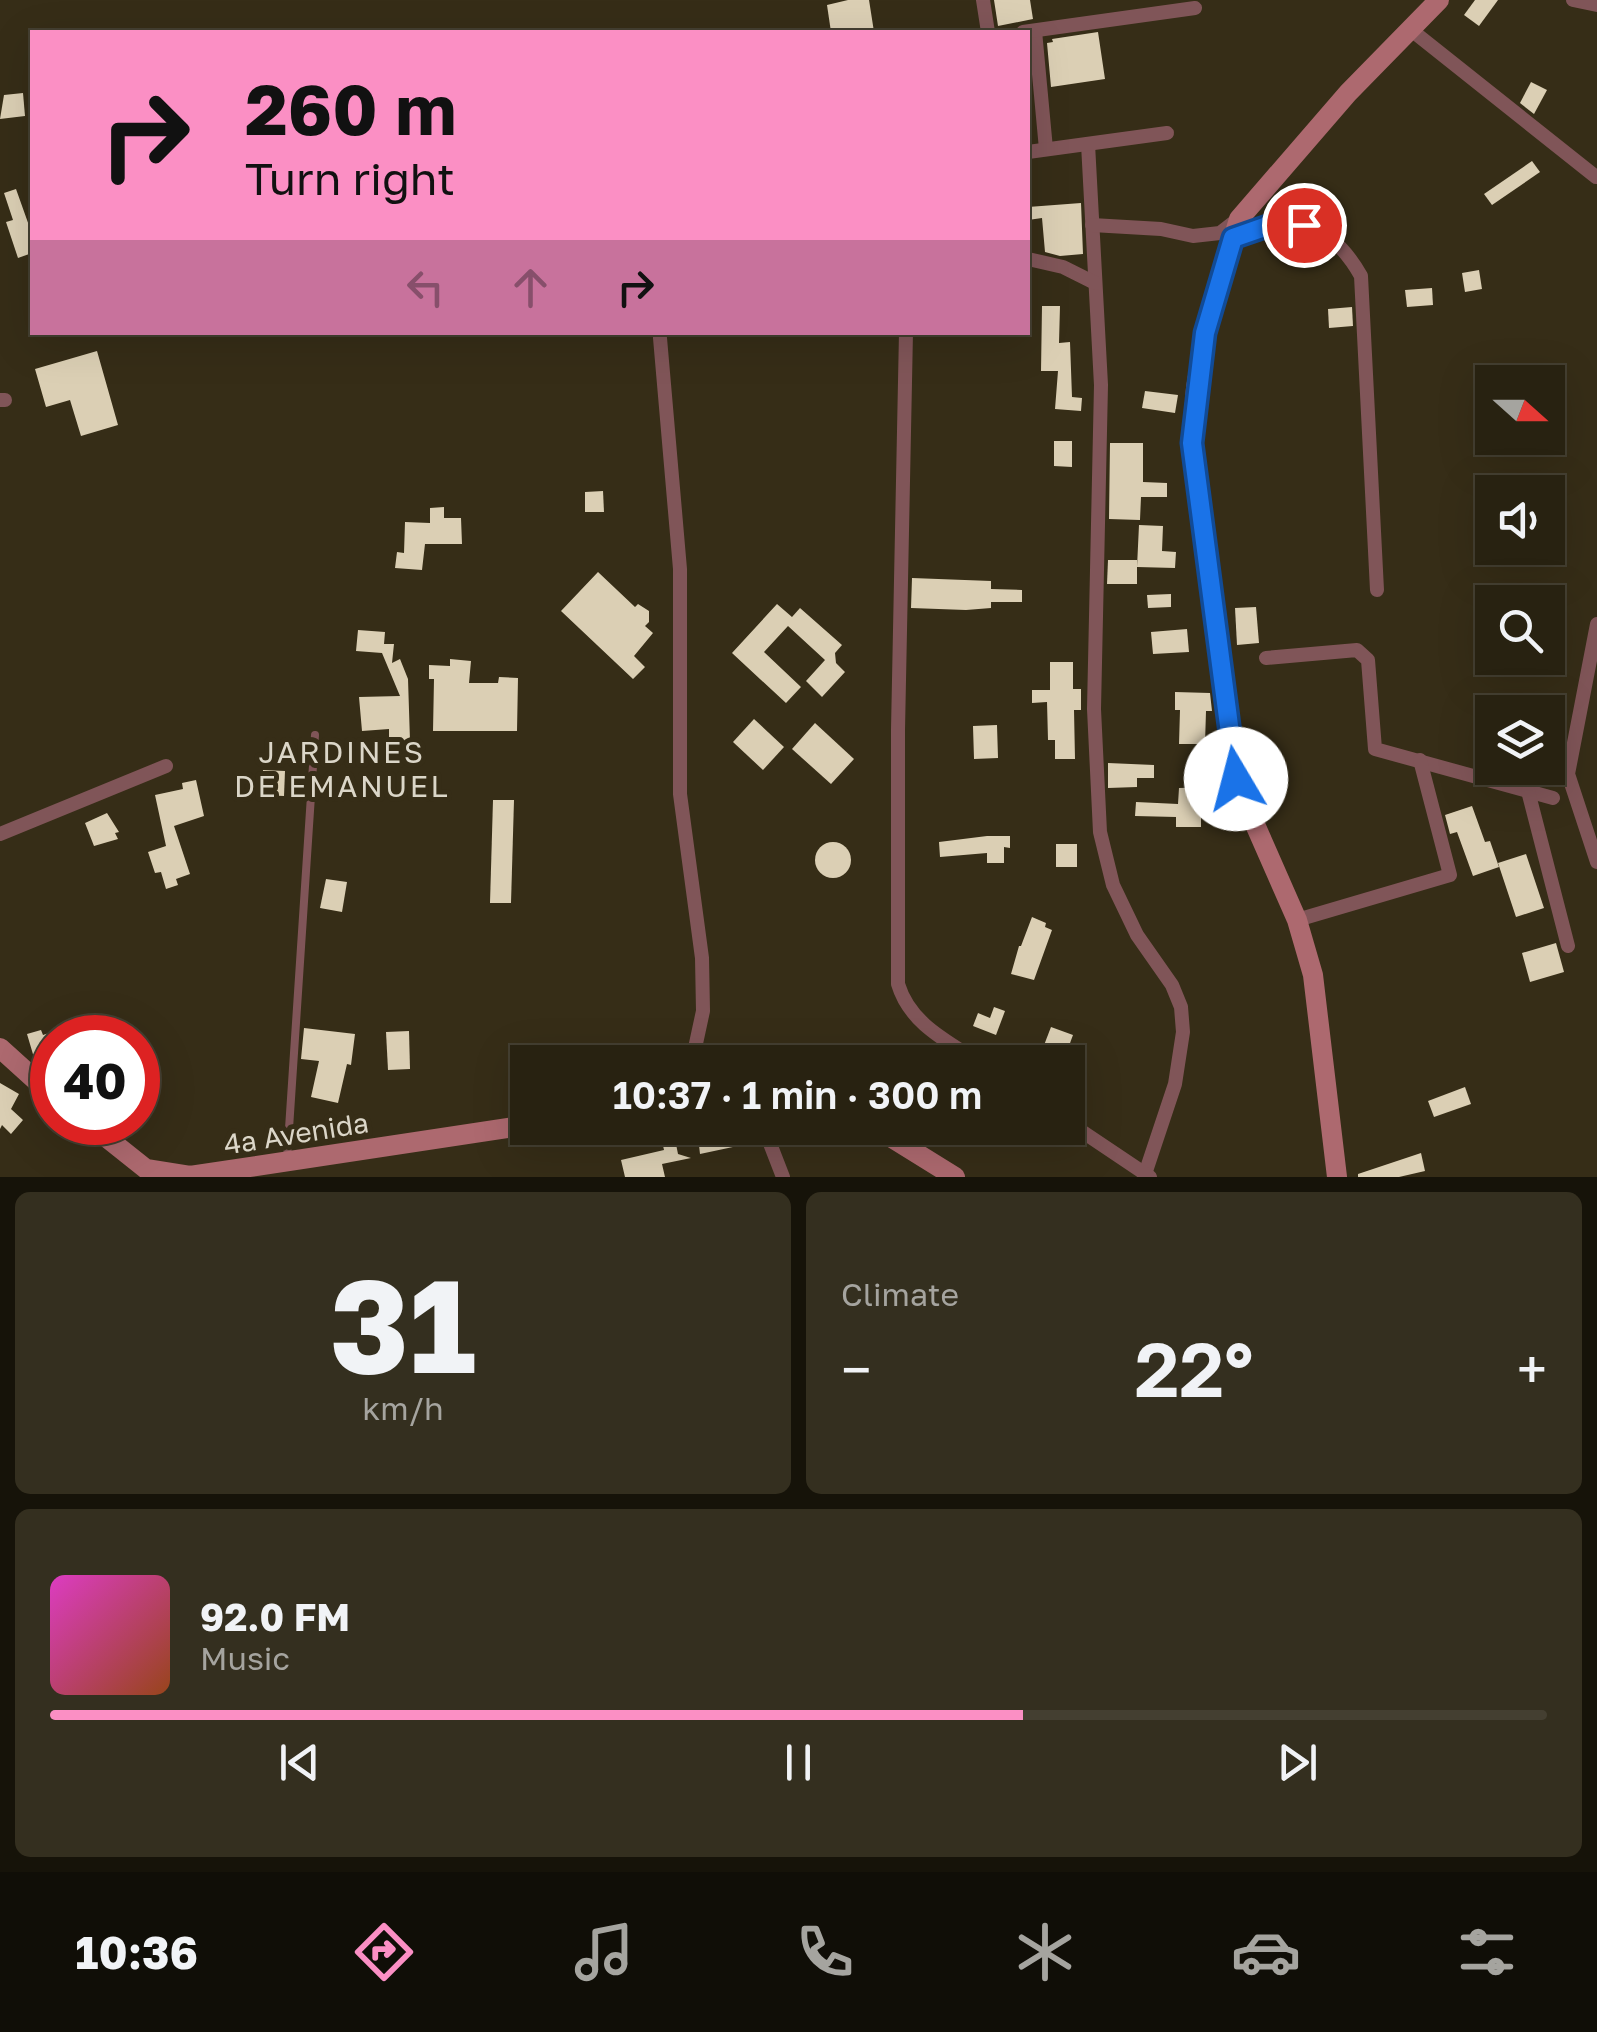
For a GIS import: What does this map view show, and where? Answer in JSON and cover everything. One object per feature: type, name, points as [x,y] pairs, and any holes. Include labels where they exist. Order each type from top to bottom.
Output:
[{"type":"street","points":[[983,0],[988,30]]},
{"type":"street","points":[[1338,1177],[1314,975],[1297,920],[1236,779],[1192,443],[1205,333],[1236,228],[1348,93],[1438,0]]},
{"type":"street","points":[[1573,0],[1597,6]]},
{"type":"street","points":[[1030,32],[1195,8]]},
{"type":"street","points":[[1410,29],[1596,177]]},
{"type":"street","points":[[1030,39],[1046,150]]},
{"type":"street","points":[[1030,152],[1167,133]]},
{"type":"street","points":[[1085,1134],[1147,1176],[1175,1084],[1183,1032],[1181,1008],[1172,986],[1137,934],[1113,885],[1100,832],[1094,709],[1101,385],[1088,144]]},
{"type":"street","points":[[1092,225],[1161,228],[1193,236],[1276,223],[1304,225],[1346,249],[1362,276],[1376,590]]},
{"type":"street","points":[[1030,260],[1062,266],[1095,283]]},
{"type":"street","points":[[906,335],[898,984],[918,1020],[954,1045]]},
{"type":"street","points":[[660,338],[680,570],[680,794],[702,958],[703,1011],[696,1045]]},
{"type":"street","points":[[1597,624],[1568,774],[1597,862]]},
{"type":"street","points":[[1266,658],[1357,650],[1368,660],[1376,749],[1552,798]]},
{"type":"street","points":[[1297,920],[1450,875],[1420,760]]},
{"type":"street","points":[[0,834],[166,766]]},
{"type":"street","points":[[1528,791],[1568,946]]},
{"type":"street","points":[[0,1048],[30,1075]]},
{"type":"street","name":"4a Avenida","points":[[115,1145],[150,1173],[190,1176],[510,1128]]},
{"type":"street","points":[[771,1145],[783,1177]]},
{"type":"street","points":[[903,1145],[955,1177]]},
{"type":"lane","points":[[287,1163],[315,735]]},
{"type":"building","points":[[869,0],[874,30],[831,30],[827,5]]},
{"type":"building","points":[[994,0],[1030,0],[1033,19],[998,26]]},
{"type":"building","points":[[1475,0],[1498,0],[1479,26],[1464,15]]},
{"type":"building","points":[[1098,32],[1105,79],[1051,87],[1047,43]]},
{"type":"building","points":[[1531,82],[1547,90],[1534,114],[1520,103]]},
{"type":"building","points":[[23,93],[25,116],[0,119],[4,95]]},
{"type":"building","points":[[1532,161],[1540,172],[1492,205],[1484,194]]},
{"type":"building","points":[[16,189],[30,228],[30,254],[18,258],[6,222],[13,220],[4,193]]},
{"type":"building","points":[[1081,203],[1083,254],[1060,256],[1045,252],[1042,218],[1030,220],[1030,207]]},
{"type":"building","points":[[1479,270],[1482,289],[1465,292],[1462,273]]},
{"type":"building","points":[[1432,288],[1433,305],[1407,307],[1405,290]]},
{"type":"building","points":[[1042,306],[1060,306],[1059,343],[1070,342],[1072,397],[1082,398],[1081,411],[1055,409],[1058,371],[1041,371]]},
{"type":"building","points":[[1352,307],[1353,326],[1329,328],[1328,309]]},
{"type":"building","points":[[97,351],[118,425],[81,436],[70,400],[46,407],[35,369]]},
{"type":"building","points":[[1145,391],[1178,395],[1175,413],[1142,408]]},
{"type":"building","points":[[1054,441],[1072,441],[1072,467],[1054,466]]},
{"type":"building","points":[[1110,443],[1143,443],[1143,482],[1167,483],[1167,497],[1141,497],[1140,520],[1109,519]]},
{"type":"building","points":[[603,491],[604,512],[585,512],[585,492]]},
{"type":"building","points":[[444,507],[444,518],[461,518],[462,544],[425,544],[422,570],[395,568],[397,552],[404,553],[405,522],[430,523],[430,508]]},
{"type":"building","points":[[1139,525],[1163,526],[1162,551],[1176,552],[1175,568],[1137,567]]},
{"type":"building","points":[[1108,560],[1137,560],[1137,584],[1107,584]]},
{"type":"building","points":[[598,572],[635,607],[638,604],[649,611],[645,626],[653,633],[634,656],[645,667],[633,679],[561,611]]},
{"type":"building","points":[[912,578],[991,581],[991,589],[1022,590],[1022,602],[991,602],[991,608],[966,610],[911,608]]},
{"type":"building","points":[[1171,594],[1171,607],[1148,608],[1147,595]]},
{"type":"building","points":[[777,604],[792,617],[800,608],[842,645],[835,653],[836,663],[845,672],[822,697],[806,681],[825,660],[788,626],[764,652],[801,687],[786,703],[732,653]]},
{"type":"building","points":[[1256,607],[1259,643],[1237,645],[1235,608]]},
{"type":"building","points":[[1187,629],[1189,652],[1153,654],[1151,632]]},
{"type":"building","points":[[358,630],[385,632],[384,644],[394,644],[392,663],[400,659],[408,679],[410,741],[389,742],[389,729],[362,731],[359,697],[400,696],[382,653],[356,651]]},
{"type":"building","points":[[450,659],[471,661],[469,683],[518,678],[517,731],[433,731],[434,679],[429,679],[429,665],[450,666]]},
{"type":"building","points":[[1050,662],[1073,662],[1073,689],[1081,689],[1081,710],[1074,710],[1075,759],[1055,759],[1055,740],[1048,740],[1047,702],[1032,703],[1032,690],[1050,690]]},
{"type":"building","points":[[1175,692],[1210,693],[1212,711],[1206,711],[1205,744],[1179,744],[1180,710],[1175,710]]},
{"type":"building","points":[[754,719],[784,747],[763,770],[733,742]]},
{"type":"building","points":[[815,723],[854,759],[831,784],[792,749]]},
{"type":"building","points":[[997,725],[998,758],[974,759],[973,726]]},
{"type":"building","points":[[1108,763],[1154,765],[1154,778],[1137,778],[1137,787],[1108,788]]},
{"type":"building","points":[[263,770],[285,771],[284,796],[261,795]]},
{"type":"building","points":[[196,780],[204,816],[174,826],[190,874],[176,879],[178,885],[166,889],[148,852],[166,846],[155,795],[183,789],[182,783]]},
{"type":"building","points":[[1223,787],[1229,801],[1201,801],[1201,827],[1176,827],[1176,817],[1135,816],[1136,802],[1178,804],[1179,788]]},
{"type":"building","points":[[493,800],[514,800],[511,903],[490,903]]},
{"type":"building","points":[[1472,806],[1499,867],[1473,876],[1457,832],[1450,834],[1445,815]]},
{"type":"building","points":[[107,813],[119,832],[115,833],[118,839],[94,846],[85,823]]},
{"type":"building","points":[[1010,836],[1010,848],[1004,847],[1004,863],[987,863],[987,853],[940,857],[939,842]]},
{"type":"building","points":[[833,842],[846,847],[851,860],[846,873],[833,878],[820,873],[815,860],[820,847]]},
{"type":"building","points":[[1056,844],[1077,844],[1077,867],[1056,867]]},
{"type":"building","points":[[1526,854],[1544,908],[1516,917],[1498,863]]},
{"type":"building","points":[[326,879],[347,882],[342,912],[320,908]]},
{"type":"building","points":[[1032,917],[1052,930],[1034,980],[1011,974]]},
{"type":"building","points":[[1556,943],[1564,972],[1530,982],[1522,953]]},
{"type":"building","points":[[994,1007],[1005,1011],[996,1035],[973,1026],[978,1013],[990,1018]]},
{"type":"building","points":[[1051,1027],[1073,1035],[1069,1045],[1044,1045]]},
{"type":"building","points":[[304,1028],[355,1034],[351,1065],[347,1064],[338,1103],[311,1097],[319,1061],[301,1059]]},
{"type":"building","points":[[409,1031],[410,1069],[388,1070],[386,1032]]},
{"type":"building","points":[[0,1083],[19,1094],[11,1109],[23,1120],[11,1134],[2,1125],[0,1129]]},
{"type":"building","points":[[1465,1087],[1471,1104],[1434,1117],[1428,1101]]},
{"type":"building","points":[[663,1145],[676,1145],[678,1154],[691,1158],[662,1164],[665,1177],[625,1177],[621,1160],[664,1150]]},
{"type":"building","points":[[699,1145],[742,1145],[700,1154]]},
{"type":"building","points":[[1421,1153],[1425,1171],[1399,1177],[1358,1177],[1358,1174]]},
{"type":"district","name":"JARDINES DE EMANUEL","points":[[342,769]]},
{"type":"route","points":[[1236,779],[1192,443],[1196,388],[1205,333],[1233,238],[1276,223],[1304,225]]}]
